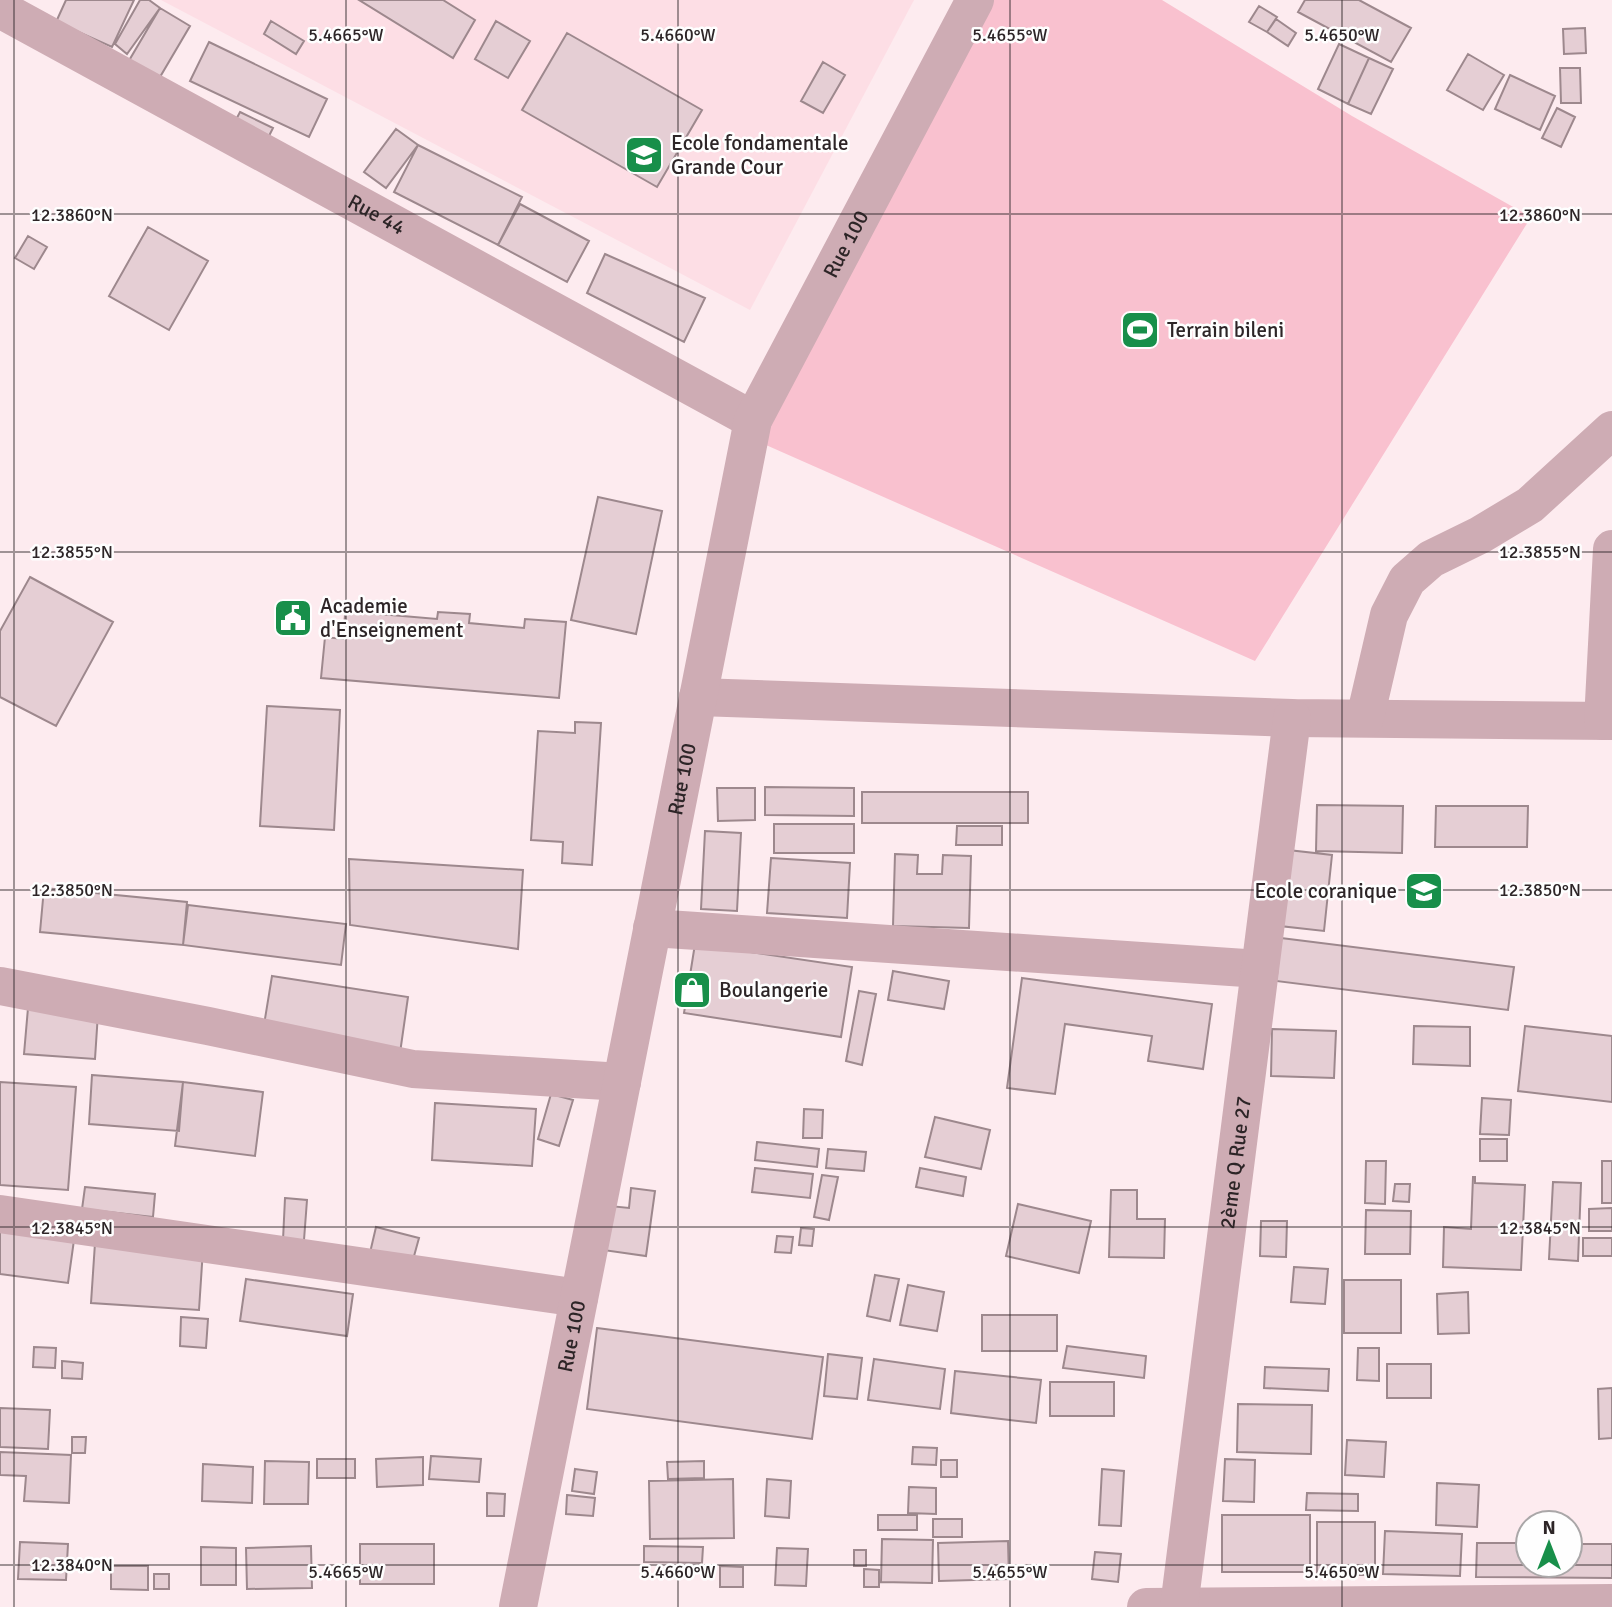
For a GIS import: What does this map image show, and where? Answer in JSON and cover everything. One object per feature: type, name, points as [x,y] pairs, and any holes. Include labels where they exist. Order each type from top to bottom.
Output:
[{"type":"street","name":"Rue 100","points":[[518,1607],[753,420],[975,0]]},
{"type":"street","name":"Rue 44","points":[[2,14],[753,420]]},
{"type":"street","points":[[1366,718],[1389,615],[1407,580],[1431,559],[1530,505],[1612,430]]},
{"type":"street","points":[[698,697],[1292,718],[1608,721],[1612,549]]},
{"type":"street","name":"2ème Q Rue 27","points":[[1179,1607],[1292,718]]},
{"type":"street","points":[[652,928],[1260,969]]},
{"type":"street","points":[[0,986],[413,1069],[622,1082]]},
{"type":"street","points":[[0,1214],[579,1298]]},
{"type":"street","points":[[1146,1607],[1612,1603]]},
{"type":"shaded area","name":"Ecole fondamentale Grande Cour","points":[[161,0],[914,0],[750,310]]},
{"type":"shaded area","name":"Terrain bileni","points":[[993,0],[1162,0],[1352,116],[1531,217],[1255,661],[759,442]]},
{"type":"building","points":[[66,0],[134,0],[112,47],[56,22]]},
{"type":"building","points":[[140,0],[149,0],[160,8],[127,54],[115,44]]},
{"type":"building","points":[[359,0],[443,0],[475,20],[453,58]]},
{"type":"building","points":[[1305,0],[1359,0],[1411,28],[1391,62],[1298,12]]},
{"type":"building","points":[[1259,6],[1277,17],[1267,32],[1249,22]]},
{"type":"building","points":[[160,8],[190,26],[157,82],[127,64]]},
{"type":"building","points":[[1276,19],[1296,33],[1288,46],[1267,32]]},
{"type":"building","points":[[271,21],[304,41],[296,54],[264,34]]},
{"type":"building","points":[[496,21],[530,41],[508,78],[475,59]]},
{"type":"building","points":[[1585,28],[1586,53],[1564,54],[1563,29]]},
{"type":"building","points":[[567,33],[702,110],[657,187],[522,110]]},
{"type":"building","points":[[209,42],[327,99],[309,137],[190,81]]},
{"type":"building","points":[[1339,44],[1369,58],[1348,104],[1318,89]]},
{"type":"building","points":[[1468,54],[1504,75],[1483,110],[1447,90]]},
{"type":"building","points":[[1369,58],[1393,69],[1371,114],[1348,104]]},
{"type":"building","points":[[823,62],[845,75],[823,113],[801,101]]},
{"type":"building","points":[[1560,68],[1580,68],[1581,103],[1561,103]]},
{"type":"building","points":[[1510,75],[1555,96],[1540,130],[1495,109]]},
{"type":"building","points":[[1557,108],[1575,117],[1561,147],[1542,138]]},
{"type":"building","points":[[240,112],[273,128],[263,148],[230,131]]},
{"type":"building","points":[[396,129],[418,145],[386,188],[364,172]]},
{"type":"building","points":[[418,145],[522,197],[498,245],[394,192]]},
{"type":"building","points":[[520,204],[589,241],[567,282],[498,245]]},
{"type":"building","points":[[148,227],[208,261],[169,330],[109,296]]},
{"type":"building","points":[[28,236],[47,247],[34,269],[15,258]]},
{"type":"building","points":[[605,254],[705,298],[684,342],[587,293]]},
{"type":"building","points":[[598,497],[662,511],[636,634],[571,620]]},
{"type":"building","points":[[30,577],[113,622],[56,726],[0,697],[0,631]]},
{"type":"building","points":[[346,603],[369,605],[368,613],[437,619],[438,612],[470,614],[469,623],[524,628],[525,619],[566,622],[559,698],[321,678],[325,637],[343,639]]},
{"type":"building","points":[[267,706],[340,710],[334,830],[260,826]]},
{"type":"building","points":[[575,722],[601,723],[592,865],[562,863],[563,842],[531,840],[538,731],[575,733]]},
{"type":"building","points":[[765,787],[854,788],[854,816],[765,815]]},
{"type":"building","points":[[717,788],[755,788],[755,820],[718,821]]},
{"type":"building","points":[[862,792],[1028,792],[1028,823],[862,823]]},
{"type":"building","points":[[1317,805],[1403,806],[1402,853],[1316,851]]},
{"type":"building","points":[[1436,806],[1528,806],[1527,847],[1435,847]]},
{"type":"building","points":[[774,824],[854,824],[854,853],[774,853]]},
{"type":"building","points":[[957,826],[1002,826],[1002,845],[956,845]]},
{"type":"building","points":[[705,831],[741,833],[737,911],[701,909]]},
{"type":"building","points":[[1288,850],[1332,855],[1324,931],[1280,926]]},
{"type":"building","points":[[895,854],[918,855],[917,874],[942,874],[943,855],[971,856],[969,928],[893,926]]},
{"type":"building","points":[[771,858],[850,863],[847,918],[767,913]]},
{"type":"building","points":[[349,859],[523,870],[518,949],[350,925]]},
{"type":"building","points":[[44,888],[187,902],[183,945],[40,932]]},
{"type":"building","points":[[188,905],[346,924],[341,965],[183,945]]},
{"type":"building","points":[[1281,938],[1514,967],[1508,1010],[1276,981]]},
{"type":"building","points":[[695,944],[852,967],[841,1037],[684,1013]]},
{"type":"building","points":[[893,971],[949,981],[944,1009],[888,1000]]},
{"type":"building","points":[[272,976],[408,997],[400,1053],[263,1031]]},
{"type":"building","points":[[1022,978],[1212,1004],[1203,1069],[1148,1061],[1152,1036],[1065,1024],[1055,1094],[1007,1088]]},
{"type":"building","points":[[859,991],[876,994],[862,1065],[846,1061]]},
{"type":"building","points":[[28,1008],[98,1013],[95,1059],[24,1054]]},
{"type":"building","points":[[1414,1026],[1470,1027],[1470,1066],[1413,1064]]},
{"type":"building","points":[[1525,1026],[1612,1036],[1612,1102],[1518,1091]]},
{"type":"building","points":[[1272,1029],[1336,1031],[1334,1078],[1271,1076]]},
{"type":"building","points":[[92,1075],[183,1082],[179,1131],[89,1124]]},
{"type":"building","points":[[0,1082],[76,1087],[68,1190],[0,1185]]},
{"type":"building","points":[[183,1082],[263,1092],[255,1156],[175,1146]]},
{"type":"building","points":[[551,1094],[573,1100],[559,1146],[538,1139]]},
{"type":"building","points":[[1482,1098],[1511,1100],[1509,1135],[1480,1134]]},
{"type":"building","points":[[435,1103],[536,1109],[532,1166],[432,1160]]},
{"type":"building","points":[[804,1109],[823,1110],[822,1138],[803,1138]]},
{"type":"building","points":[[935,1117],[990,1130],[981,1169],[925,1157]]},
{"type":"building","points":[[1480,1139],[1507,1139],[1507,1161],[1480,1161]]},
{"type":"building","points":[[757,1142],[819,1149],[817,1167],[755,1160]]},
{"type":"building","points":[[828,1149],[866,1152],[864,1171],[826,1168]]},
{"type":"building","points":[[1366,1161],[1386,1161],[1385,1204],[1365,1203]]},
{"type":"building","points":[[1602,1161],[1612,1161],[1612,1203],[1602,1203]]},
{"type":"building","points":[[755,1168],[813,1174],[810,1198],[752,1192]]},
{"type":"building","points":[[920,1168],[966,1177],[963,1196],[916,1187]]},
{"type":"building","points":[[822,1175],[838,1177],[829,1220],[814,1217]]},
{"type":"building","points":[[1473,1177],[1475,1183],[1525,1185],[1521,1270],[1443,1267],[1444,1227],[1471,1229]]},
{"type":"building","points":[[1553,1182],[1581,1183],[1578,1261],[1549,1259]]},
{"type":"building","points":[[1395,1184],[1410,1184],[1409,1202],[1393,1201]]},
{"type":"building","points":[[85,1187],[155,1194],[153,1217],[82,1209]]},
{"type":"building","points":[[631,1188],[655,1191],[646,1256],[603,1250],[610,1206],[629,1208]]},
{"type":"building","points":[[1111,1190],[1137,1190],[1137,1219],[1165,1219],[1164,1258],[1109,1257]]},
{"type":"building","points":[[285,1198],[307,1200],[304,1240],[283,1240]]},
{"type":"building","points":[[1018,1204],[1091,1221],[1079,1273],[1006,1256]]},
{"type":"building","points":[[1612,1208],[1612,1231],[1589,1231],[1589,1209]]},
{"type":"building","points":[[1366,1210],[1411,1211],[1410,1254],[1365,1254]]},
{"type":"building","points":[[1261,1221],[1287,1221],[1286,1257],[1260,1256]]},
{"type":"building","points":[[376,1227],[419,1238],[411,1267],[369,1257]]},
{"type":"building","points":[[801,1228],[814,1229],[812,1246],[799,1245]]},
{"type":"building","points":[[0,1231],[74,1240],[68,1283],[0,1274]]},
{"type":"building","points":[[777,1236],[793,1237],[791,1253],[775,1252]]},
{"type":"building","points":[[1583,1238],[1612,1238],[1612,1256],[1583,1256]]},
{"type":"building","points":[[95,1243],[203,1249],[199,1310],[91,1303]]},
{"type":"building","points":[[1294,1267],[1328,1269],[1325,1304],[1291,1302]]},
{"type":"building","points":[[875,1275],[899,1279],[890,1321],[867,1316]]},
{"type":"building","points":[[246,1279],[353,1294],[347,1336],[240,1321]]},
{"type":"building","points":[[1344,1280],[1401,1280],[1401,1333],[1344,1333]]},
{"type":"building","points":[[908,1285],[944,1292],[937,1331],[900,1325]]},
{"type":"building","points":[[1468,1292],[1469,1333],[1438,1334],[1437,1294]]},
{"type":"building","points":[[982,1315],[1057,1315],[1057,1351],[982,1351]]},
{"type":"building","points":[[181,1317],[208,1319],[206,1348],[180,1346]]},
{"type":"building","points":[[597,1328],[823,1357],[812,1439],[587,1409]]},
{"type":"building","points":[[1067,1346],[1146,1356],[1144,1378],[1063,1368]]},
{"type":"building","points":[[34,1347],[56,1348],[55,1368],[33,1367]]},
{"type":"building","points":[[1358,1348],[1379,1348],[1379,1381],[1357,1380]]},
{"type":"building","points":[[828,1354],[862,1358],[857,1399],[824,1396]]},
{"type":"building","points":[[874,1359],[945,1369],[940,1409],[868,1400]]},
{"type":"building","points":[[62,1361],[83,1363],[82,1379],[62,1378]]},
{"type":"building","points":[[1387,1364],[1431,1364],[1431,1398],[1387,1398]]},
{"type":"building","points":[[1265,1367],[1329,1369],[1328,1391],[1264,1388]]},
{"type":"building","points":[[955,1371],[1041,1380],[1036,1423],[951,1413]]},
{"type":"building","points":[[1050,1382],[1114,1382],[1114,1416],[1050,1416]]},
{"type":"building","points":[[1612,1388],[1612,1438],[1599,1439],[1598,1389]]},
{"type":"building","points":[[1238,1404],[1312,1405],[1311,1454],[1237,1452]]},
{"type":"building","points":[[0,1408],[50,1410],[48,1449],[0,1447]]},
{"type":"building","points":[[72,1437],[86,1437],[85,1453],[72,1453]]},
{"type":"building","points":[[1347,1440],[1386,1442],[1384,1477],[1345,1475]]},
{"type":"building","points":[[913,1447],[937,1448],[936,1465],[912,1464]]},
{"type":"building","points":[[0,1452],[71,1455],[69,1503],[24,1501],[26,1476],[0,1475]]},
{"type":"building","points":[[431,1456],[481,1459],[479,1482],[429,1479]]},
{"type":"building","points":[[423,1457],[423,1485],[377,1487],[376,1459]]},
{"type":"building","points":[[317,1459],[355,1459],[355,1478],[317,1478]]},
{"type":"building","points":[[1225,1459],[1255,1460],[1254,1502],[1223,1501]]},
{"type":"building","points":[[941,1460],[957,1460],[957,1477],[941,1477]]},
{"type":"building","points":[[265,1461],[309,1462],[308,1504],[264,1504]]},
{"type":"building","points":[[704,1461],[704,1478],[668,1479],[667,1462]]},
{"type":"building","points":[[203,1464],[253,1467],[252,1503],[202,1501]]},
{"type":"building","points":[[575,1469],[597,1472],[594,1494],[572,1491]]},
{"type":"building","points":[[1102,1469],[1124,1471],[1121,1526],[1099,1525]]},
{"type":"building","points":[[733,1479],[734,1538],[650,1539],[649,1481]]},
{"type":"building","points":[[767,1479],[791,1481],[789,1518],[765,1516]]},
{"type":"building","points":[[1437,1483],[1479,1485],[1477,1527],[1436,1525]]},
{"type":"building","points":[[909,1487],[936,1488],[936,1514],[908,1513]]},
{"type":"building","points":[[487,1493],[505,1494],[504,1516],[487,1516]]},
{"type":"building","points":[[1307,1493],[1358,1494],[1358,1511],[1306,1510]]},
{"type":"building","points":[[567,1495],[595,1498],[593,1516],[566,1514]]},
{"type":"building","points":[[878,1515],[917,1515],[917,1530],[878,1530]]},
{"type":"building","points":[[1222,1515],[1310,1515],[1310,1572],[1222,1572]]},
{"type":"building","points":[[933,1519],[962,1519],[962,1537],[933,1537]]},
{"type":"building","points":[[1317,1522],[1375,1522],[1375,1575],[1317,1575]]},
{"type":"building","points":[[1385,1531],[1462,1534],[1460,1576],[1383,1574]]},
{"type":"building","points":[[882,1539],[933,1540],[932,1583],[881,1582]]},
{"type":"building","points":[[1008,1541],[1009,1579],[939,1581],[938,1543]]},
{"type":"building","points":[[20,1542],[68,1544],[66,1580],[18,1579]]},
{"type":"building","points":[[1477,1543],[1514,1543],[1514,1577],[1476,1577]]},
{"type":"building","points":[[360,1544],[434,1544],[434,1584],[360,1584]]},
{"type":"building","points":[[1584,1544],[1612,1544],[1612,1578],[1584,1578]]},
{"type":"building","points":[[311,1546],[312,1588],[247,1589],[246,1548]]},
{"type":"building","points":[[644,1546],[703,1547],[702,1563],[644,1562]]},
{"type":"building","points":[[201,1547],[236,1548],[236,1585],[201,1585]]},
{"type":"building","points":[[777,1548],[808,1549],[806,1586],[775,1585]]},
{"type":"building","points":[[854,1550],[866,1550],[866,1566],[854,1566]]},
{"type":"building","points":[[1095,1552],[1121,1554],[1118,1582],[1092,1579]]},
{"type":"building","points":[[111,1566],[148,1566],[148,1590],[111,1589]]},
{"type":"building","points":[[720,1566],[743,1567],[743,1587],[720,1587]]},
{"type":"building","points":[[864,1569],[879,1570],[879,1587],[864,1587]]},
{"type":"building","points":[[154,1574],[169,1574],[169,1589],[154,1589]]},
{"type":"place","name":"Ecole fondamentale Grande Cour","points":[[644,155]]},
{"type":"place","name":"Terrain bileni","points":[[1140,330]]},
{"type":"place","name":"Academie d'Enseignement","points":[[293,618]]},
{"type":"place","name":"Ecole coranique","points":[[1424,891]]},
{"type":"place","name":"Boulangerie","points":[[692,990]]}]
